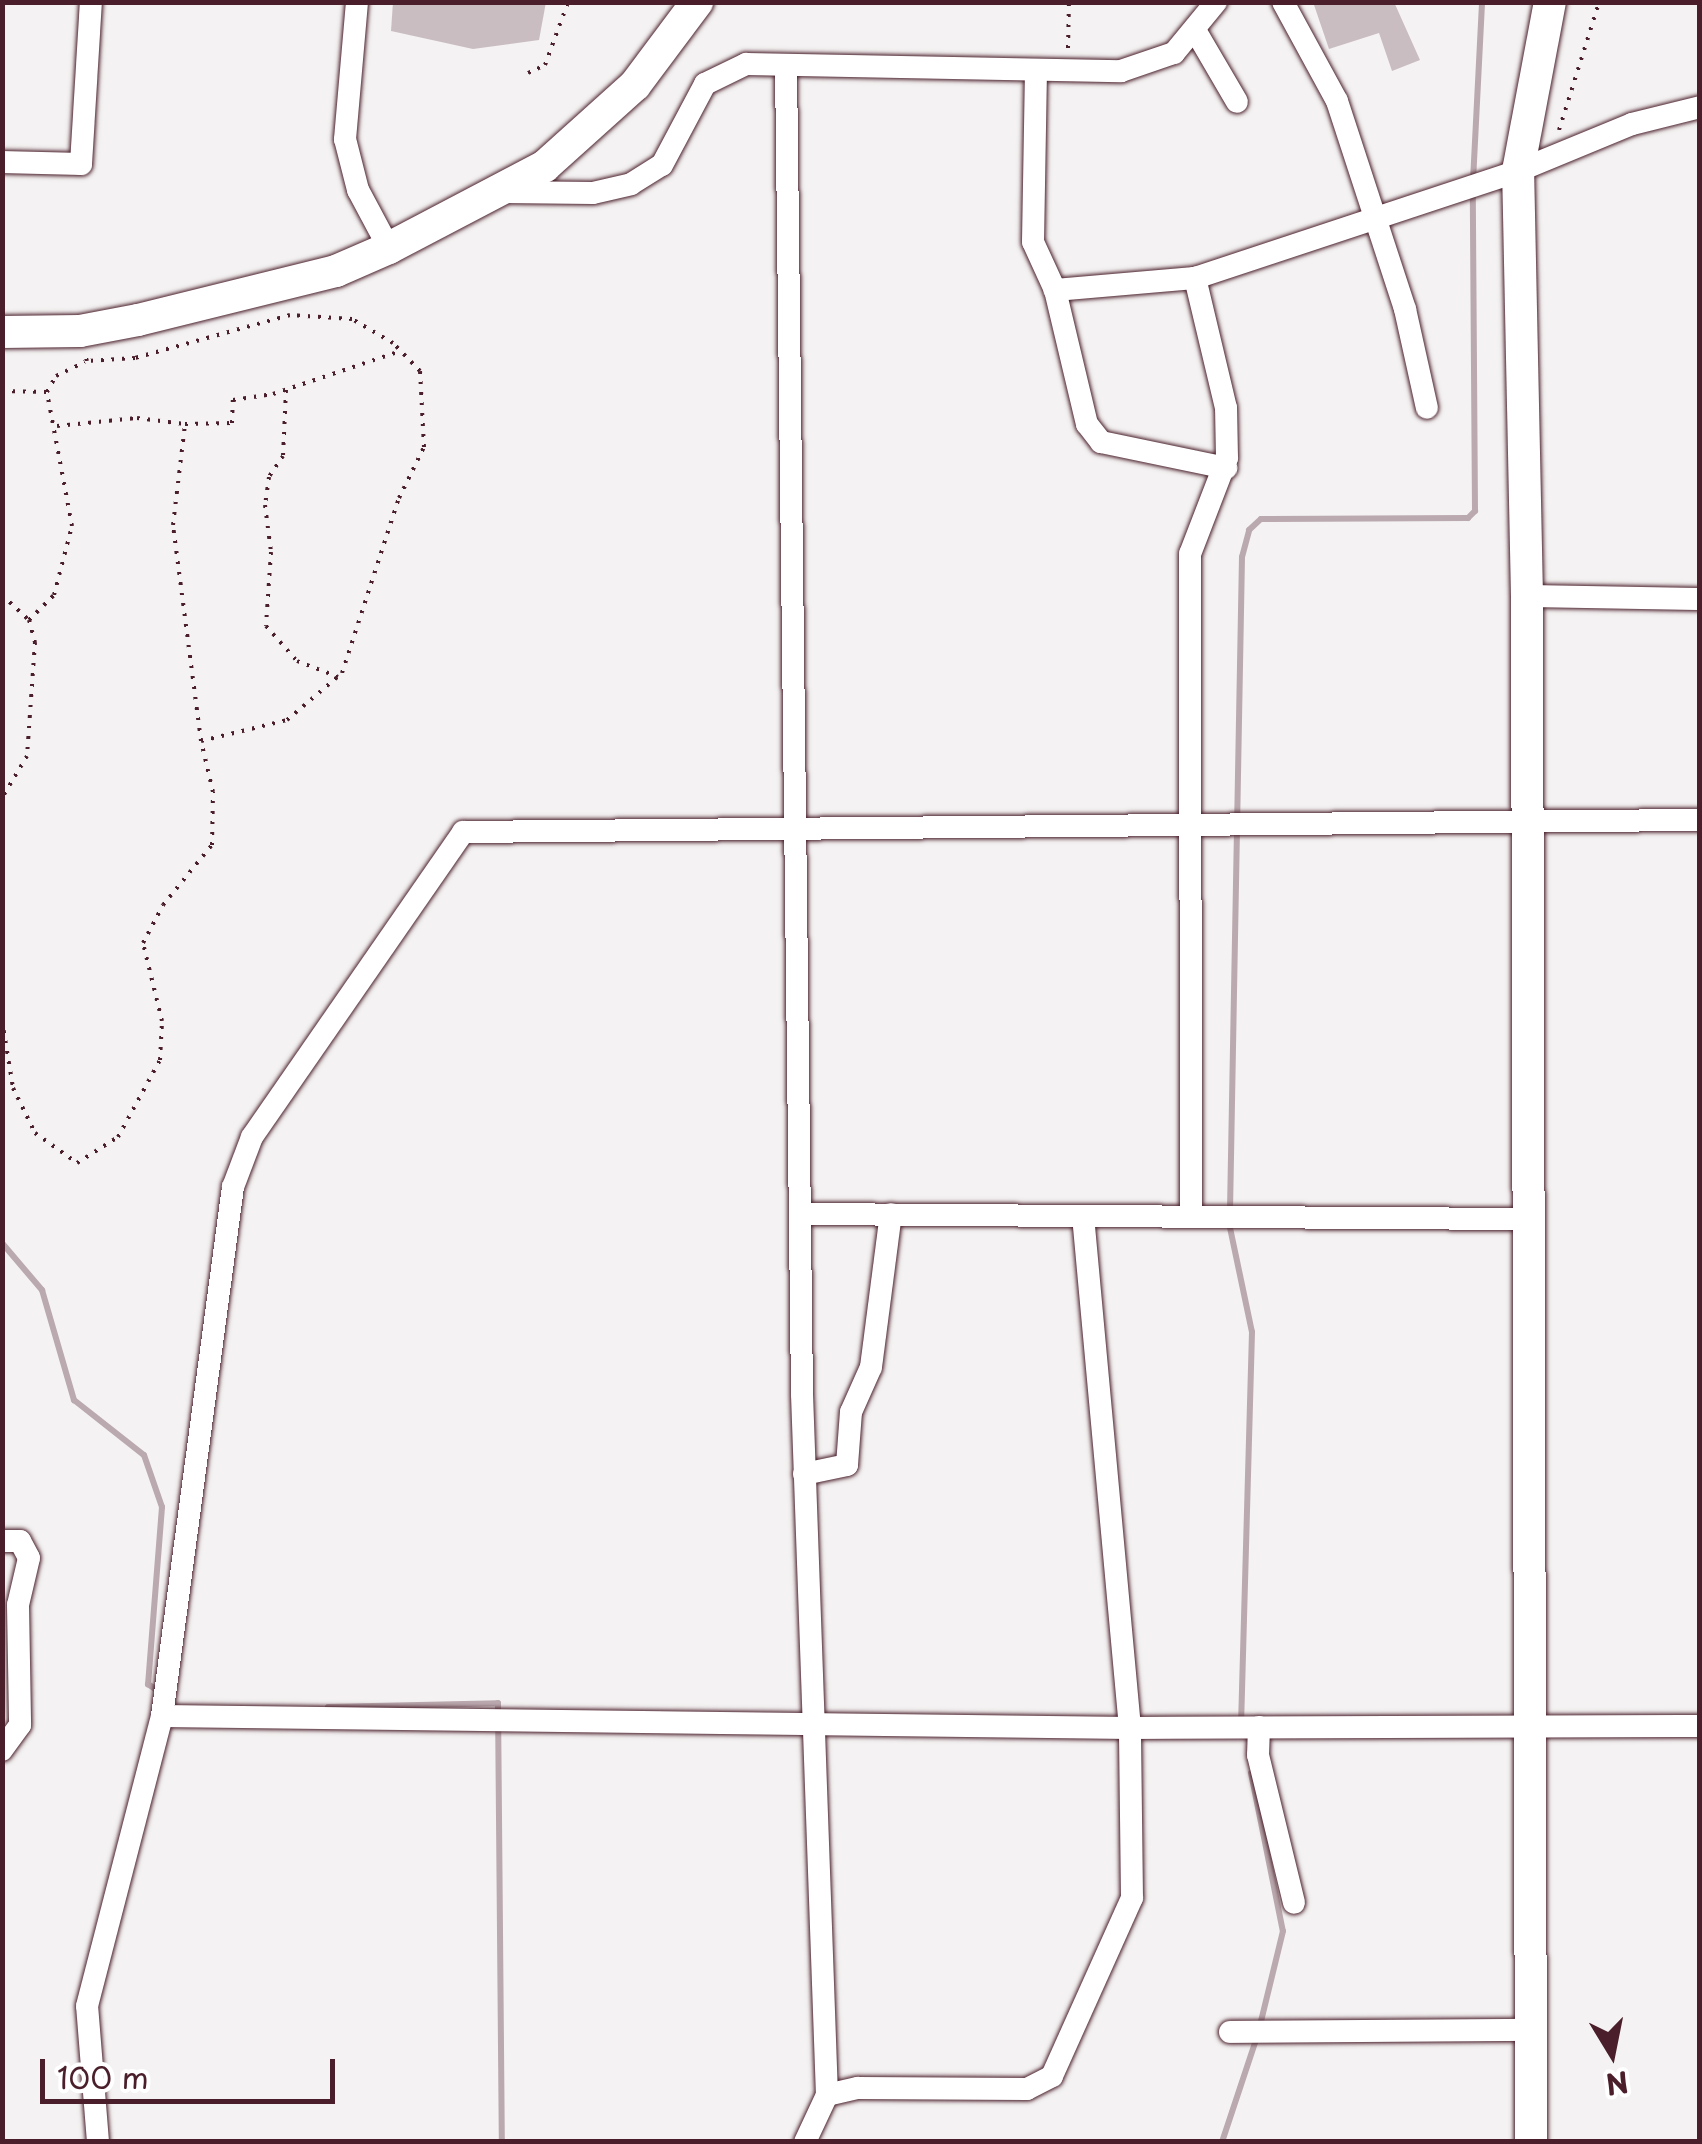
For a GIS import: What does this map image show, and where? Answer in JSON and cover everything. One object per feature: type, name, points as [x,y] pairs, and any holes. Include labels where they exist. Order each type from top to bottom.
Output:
[{"type":"street","points":[[2,162],[82,164],[91,2]]},
{"type":"street","points":[[357,2],[345,139],[358,190],[390,248]]},
{"type":"street","points":[[2,332],[83,346],[390,248],[503,192],[590,130],[635,85],[697,2]]},
{"type":"street","points":[[503,192],[593,193],[631,184],[662,165],[705,84],[746,64],[1068,71],[1148,65],[1174,54],[1216,2]]},
{"type":"street","points":[[1284,2],[1337,101],[1372,223],[1405,309],[1427,408]]},
{"type":"street","points":[[1531,2142],[1524,1219],[1527,596],[1518,172],[1550,2]]},
{"type":"street","points":[[1195,30],[1238,102]]},
{"type":"street","points":[[786,65],[792,824],[803,1214],[804,1474],[827,2095],[804,2142]]},
{"type":"street","points":[[1036,70],[1032,242],[1055,290],[1086,424],[1102,442],[1226,468]]},
{"type":"street","points":[[1055,290],[1195,278],[1518,172],[1632,124],[1700,107]]},
{"type":"street","points":[[1191,1212],[1190,554],[1226,468],[1226,408],[1195,278]]},
{"type":"street","points":[[1527,596],[1700,599]]},
{"type":"street","points":[[98,2142],[87,2006],[162,1716],[233,1187],[252,1137],[464,832],[792,824],[1700,820]]},
{"type":"street","points":[[803,1214],[1083,1216],[1191,1212],[1524,1219]]},
{"type":"street","points":[[804,1474],[847,1465],[850,1412],[871,1367],[891,1214]]},
{"type":"street","points":[[827,2095],[858,2088],[1028,2089],[1052,2076],[1132,1898],[1130,1728],[1083,1216]]},
{"type":"street","points":[[2,1542],[20,1541],[29,1558],[18,1605],[20,1725],[2,1750]]},
{"type":"street","points":[[162,1716],[1130,1728],[1700,1726]]},
{"type":"street","points":[[1259,1727],[1258,1755],[1294,1903]]},
{"type":"street","points":[[1230,2032],[1530,2030]]},
{"type":"path","points":[[528,73],[545,65],[568,2]]},
{"type":"path","points":[[1068,71],[1069,2]]},
{"type":"path","points":[[1550,158],[1599,2]]},
{"type":"path","points":[[29,620],[54,595],[72,526],[57,426],[47,392],[83,346],[134,358],[290,315],[352,319],[400,351],[420,371],[424,448],[399,498],[358,640],[338,677],[287,720],[200,741]]},
{"type":"path","points":[[57,426],[137,418],[186,424],[232,423],[233,400],[286,390],[400,351]]},
{"type":"path","points":[[286,390],[283,456],[269,477],[264,505],[272,552],[266,626],[297,661],[338,677]]},
{"type":"path","points":[[2,391],[47,392]]},
{"type":"path","points":[[2,1020],[12,1088],[35,1133],[78,1164],[118,1137],[160,1060],[162,1021],[143,942],[163,905],[212,844],[212,792],[200,741],[173,525],[186,424]]},
{"type":"path","points":[[2,595],[29,620],[35,642],[26,756],[2,798]]},
{"type":"building","points":[[393,2],[546,2],[539,40],[473,49],[391,31]]},
{"type":"building","points":[[1313,2],[1394,2],[1420,60],[1392,71],[1379,33],[1329,49]]},
{"type":"waterway","points":[[1473,181],[1482,2]]},
{"type":"waterway","points":[[1230,1211],[1242,557],[1249,530],[1261,519],[1468,518],[1475,511],[1473,193]]},
{"type":"waterway","points":[[1229,1223],[1252,1332],[1241,1722]]},
{"type":"waterway","points":[[2,1243],[42,1290],[74,1400],[144,1455],[162,1507],[148,1684],[161,1693]]},
{"type":"waterway","points":[[328,1707],[498,1703],[502,2142]]},
{"type":"waterway","points":[[1251,1773],[1283,1931],[1260,2025]]},
{"type":"waterway","points":[[1222,2142],[1257,2037]]}]
